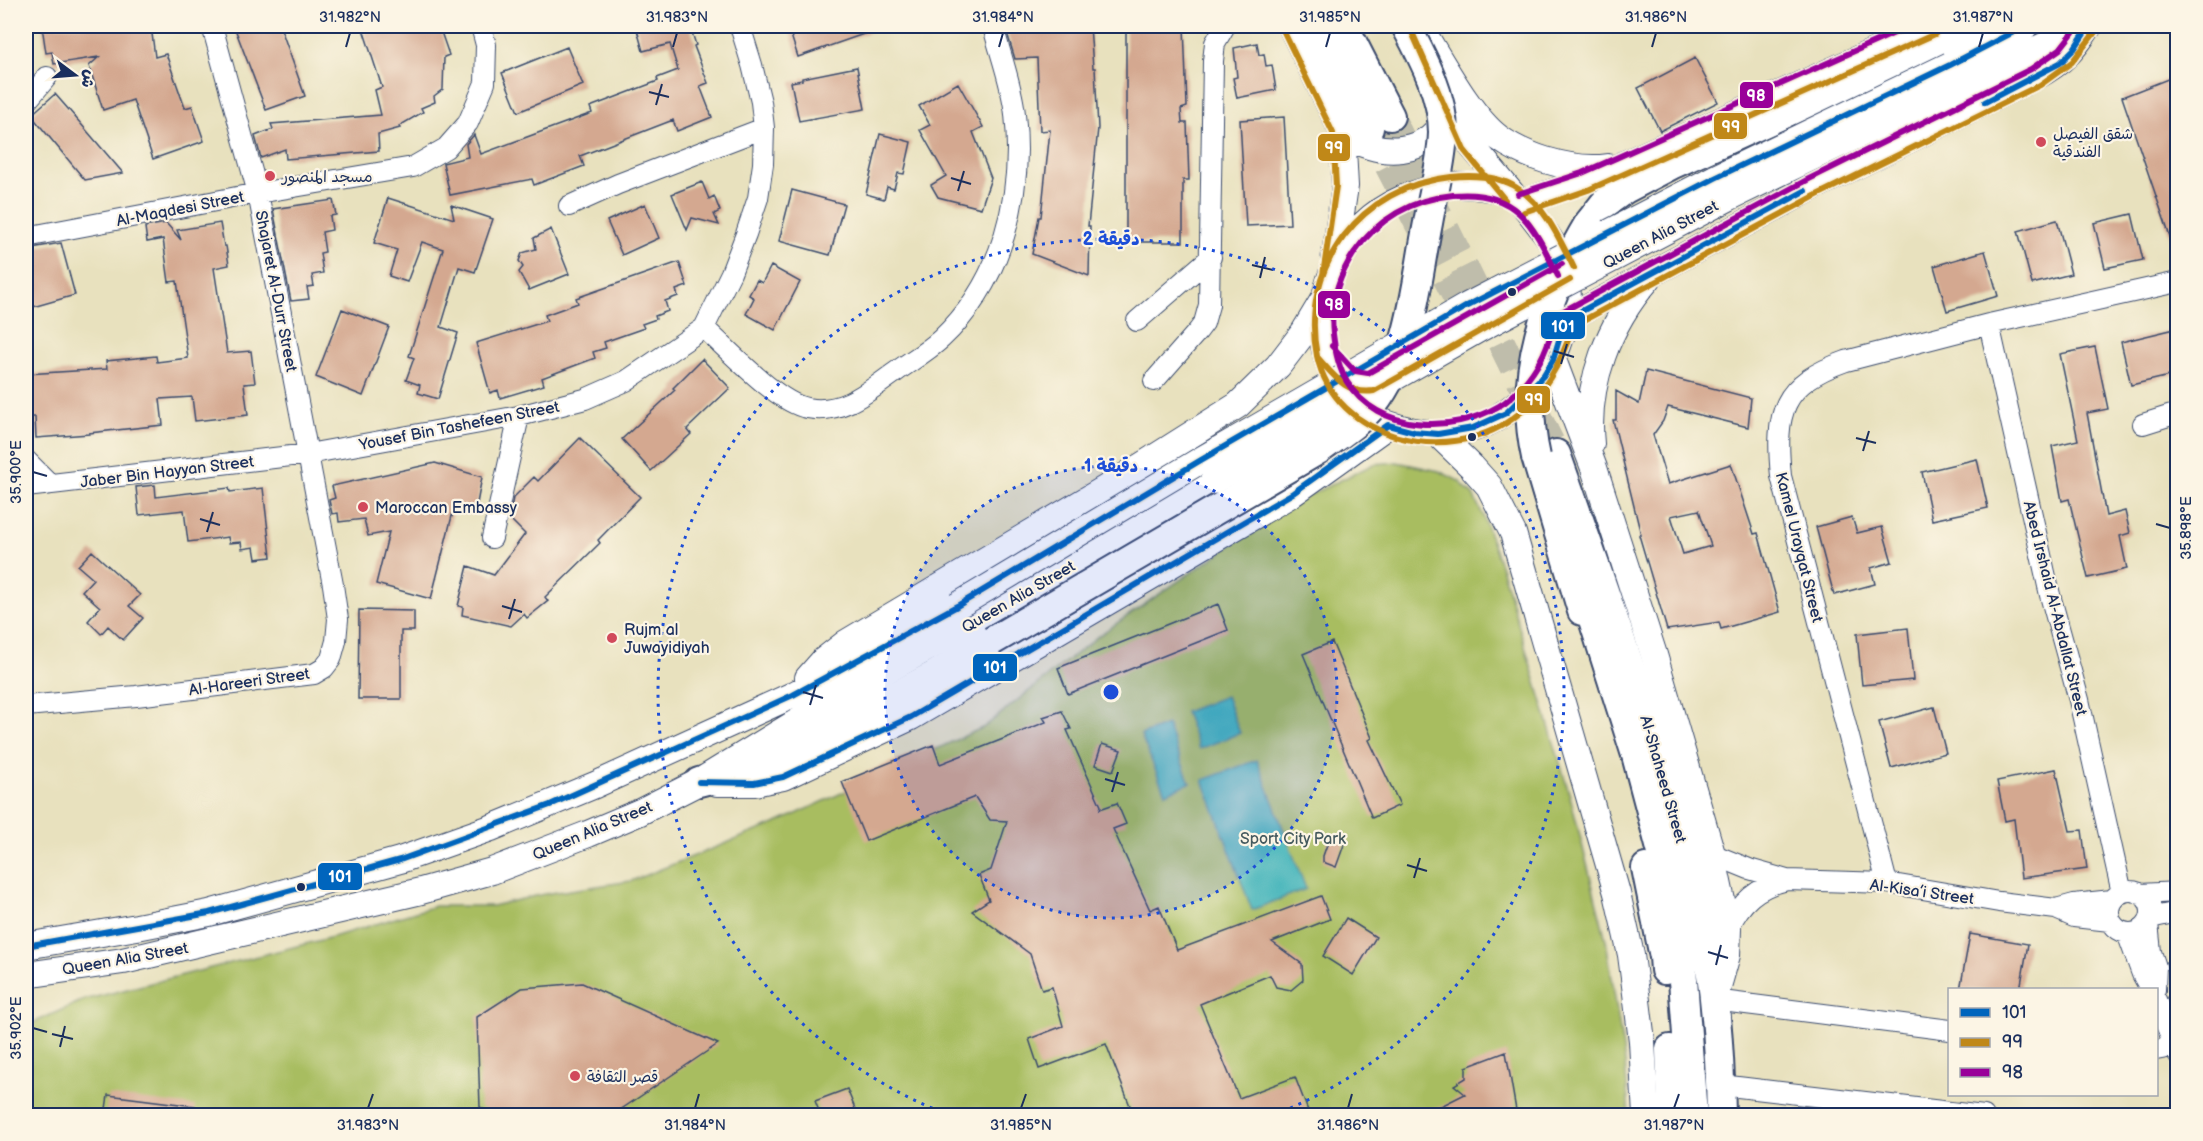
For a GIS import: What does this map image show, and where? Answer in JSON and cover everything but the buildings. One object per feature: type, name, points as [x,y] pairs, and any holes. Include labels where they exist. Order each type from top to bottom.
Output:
[{"type":"highway","points":[[1318,26],[1367,125]]},
{"type":"highway","points":[[1344,26],[1367,125]]},
{"type":"highway","points":[[699,782],[761,766],[932,677],[974,624],[1320,449],[1372,407],[1387,385],[1404,340],[1439,166],[1443,132],[1439,103],[1431,78],[1406,26]]},
{"type":"highway","points":[[1672,1116],[1672,1072],[1664,957],[1648,875],[1587,626],[1532,438],[1529,419],[1530,390],[1542,324],[1574,247],[1604,204],[1618,194],[1671,165],[1945,55],[1977,26]]},
{"type":"highway","name":"Al-Shaheed Street","points":[[1693,1116],[1679,926],[1636,755],[1549,458],[1656,745],[1700,914],[1714,1000],[1722,1116]]},
{"type":"main road","points":[[1291,26],[1367,125]]},
{"type":"main road","points":[[699,782],[754,783],[783,777],[911,717],[1293,493],[1378,432],[1438,434],[1473,428],[1506,413],[1543,376],[1553,360],[1566,320],[1568,304],[1566,272],[1548,235],[1472,146],[1419,26]]},
{"type":"main road","points":[[1419,26],[1473,111],[1497,137],[1527,154],[1561,165],[1596,169],[1620,166]]},
{"type":"main road","points":[[793,695],[823,661],[846,644],[1099,493],[1238,405],[1278,366],[1304,332],[1344,249],[1363,226],[1386,206],[1415,192],[1448,185],[1480,186],[1517,199],[1585,181],[1620,166],[2025,26]]},
{"type":"main road","points":[[1945,55],[2088,26]]},
{"type":"main road","points":[[1566,320],[1813,187],[2060,63],[2088,26]]},
{"type":"main road","name":"Queen Alia Street","points":[[26,946],[126,930],[209,913],[400,860],[550,805],[793,695],[974,624],[1212,454],[1467,306],[1715,178],[1945,55]]},
{"type":"main road","points":[[1367,125],[1361,145],[1384,151],[1407,148],[1418,144],[1436,131],[1447,115],[1451,96]]},
{"type":"main road","points":[[1367,125],[1345,186],[1322,324],[1325,351],[1333,376],[1347,398],[1366,415],[1378,432],[1472,466]]},
{"type":"main road","points":[[1594,468],[1590,437],[1591,406],[1599,366],[1619,319],[1636,293],[1656,270]]},
{"type":"main road","points":[[1553,360],[1594,468],[1654,656],[1712,854],[1728,929],[1727,955],[1714,1000]]},
{"type":"main road","points":[[1238,405],[1253,411],[1278,432],[1292,461],[1293,493]]},
{"type":"main road","points":[[1438,434],[1472,466],[1489,486],[1513,532],[1617,892],[1631,955],[1646,1116]]},
{"type":"main road","name":"Queen Alia Street","points":[[26,975],[123,961],[421,891],[492,871],[639,812],[699,782]]},
{"type":"street","name":"Shajaret Al-Durr Street","points":[[212,26],[258,193],[308,454]]},
{"type":"street","name":"Al-Maqdesi Street","points":[[26,237],[258,193],[413,167],[446,148],[468,123],[485,83],[486,45],[481,26]]},
{"type":"street","name":"Yousef Bin Tashefeen Street","points":[[308,454],[519,416],[585,399],[626,381],[704,328],[731,273],[746,234],[758,198],[763,164],[764,128],[761,102],[740,26]]},
{"type":"street","points":[[704,328],[786,400],[807,408],[831,409],[853,402],[941,340],[968,308],[990,272],[1006,233],[1015,192],[1017,153],[1015,112],[993,26]]},
{"type":"street","points":[[1154,381],[1204,323],[1209,305],[1213,61],[1215,43],[1225,26]]},
{"type":"street","points":[[26,102],[47,77]]},
{"type":"street","points":[[569,206],[618,184],[764,128]]},
{"type":"street","points":[[1137,321],[1211,257]]},
{"type":"street","name":"Kamel Urayqat Street","points":[[1887,883],[1780,476],[1778,442],[1782,413],[1794,392],[1807,378],[1846,361],[1989,324],[2178,282]]},
{"type":"street","name":"Abed Irshaid Al-Abdallat Street","points":[[1989,324],[2050,595],[2079,700],[2125,896]]},
{"type":"street","points":[[2143,424],[2178,413]]},
{"type":"street","points":[[492,538],[519,416]]},
{"type":"street","name":"Jaber Bin Hayyan Street","points":[[26,487],[308,454]]},
{"type":"street","name":"Al-Hareeri Street","points":[[26,706],[136,696],[314,674],[324,668],[331,660],[336,641],[338,618],[308,454]]},
{"type":"street","points":[[26,460],[50,484]]},
{"type":"street","name":"Al-Kisa’i Street","points":[[1712,854],[1749,869],[1787,880],[1887,883],[2056,909],[2074,917],[2110,921]]},
{"type":"street","name":"Al-Kisa’i Street","points":[[1728,929],[1735,914],[1747,899],[1757,891],[1787,880]]},
{"type":"street","name":"Al-Kisa’i Street","points":[[2056,909],[2125,896],[2178,892]]},
{"type":"street","points":[[2153,988],[2156,967],[2151,952],[2149,921],[2150,909],[2147,900],[2125,896],[2109,911],[2110,921],[2117,929],[2127,933],[2135,933],[2149,921],[2178,912]]},
{"type":"street","points":[[2127,933],[2142,974],[2152,988]]},
{"type":"street","points":[[1714,1000],[1948,1030]]},
{"type":"street","points":[[2158,1004],[2171,1049]]},
{"type":"street","points":[[1721,1085],[1984,1116]]},
{"type":"green space","name":"Sport City Park","points":[[1397,462],[1439,471],[1459,481],[1473,495],[1482,513],[1502,570],[1570,796],[1606,940],[1625,1062],[1629,1115],[26,1116],[26,1026],[28,1025],[84,1000],[333,937],[435,906],[492,906],[544,894],[631,881],[777,823],[984,727],[1098,636],[1293,503],[1374,464]]},
{"type":"water","points":[[1226,696],[1240,733],[1199,749],[1185,712]]},
{"type":"water","points":[[1167,725],[1190,783],[1165,793],[1141,735]]},
{"type":"water","points":[[1257,760],[1306,889],[1252,910],[1203,780]]},
{"type":"tunnel","points":[[1390,116],[1556,454]]},
{"type":"tunnel","points":[[1369,128],[1459,302]]},
{"type":"transit line","name":"98","points":[[1518,194],[1582,173],[1910,26]]},
{"type":"transit line","name":"101","points":[[26,946],[209,913],[400,860],[550,805],[793,695],[957,606],[1201,460],[1467,306],[1715,178],[1950,65],[2025,26]]},
{"type":"transit line","name":"98","points":[[1558,276],[1531,226],[1508,205],[1493,198],[1453,195],[1410,206],[1374,230],[1348,262],[1336,292],[1332,323],[1339,365],[1347,382],[1361,399],[1377,411],[1396,419],[1438,424],[1480,415],[1505,402],[1528,379],[1548,344],[1560,313],[1809,179],[2031,69],[2060,49],[2078,26]]},
{"type":"transit line","name":"101","points":[[1985,102],[2060,63],[2074,49],[2089,26]]},
{"type":"transit line","name":"99","points":[[1283,30],[1333,133],[1336,186],[1323,275]]},
{"type":"transit line","name":"99","points":[[1411,30],[1464,150],[1505,200]]},
{"type":"transit line","name":"99","points":[[1574,268],[1544,213],[1527,195],[1510,184],[1476,176],[1451,177],[1419,184],[1390,196],[1365,214],[1344,236],[1328,262],[1318,291],[1314,323],[1317,356],[1328,385],[1346,408],[1369,425],[1396,437],[1426,442],[1456,441],[1485,433],[1512,419],[1533,400],[1557,366],[1573,326],[1817,195],[2040,85],[2072,62],[2096,31]]},
{"type":"transit line","name":"99","points":[[1524,212],[1588,190],[1935,34]]},
{"type":"transit line","name":"101","points":[[699,782],[754,783],[783,777],[911,717],[1293,493],[1388,425],[1414,432],[1438,434],[1473,428],[1506,413],[1543,376],[1553,360],[1565,320],[1805,191]]},
{"type":"transit line","name":"98","points":[[1332,346],[1355,371],[1368,373],[1562,264]]},
{"type":"transit line","name":"99","points":[[1318,358],[1342,383],[1356,390],[1374,391],[1570,280]]},
{"type":"place","name":"شقق الفيصل الفندقية","points":[[2041,142]]},
{"type":"place","name":"مسجد المنصور","points":[[270,176]]},
{"type":"place","name":"Maroccan Embassy","points":[[363,507]]},
{"type":"place","name":"Rujm al Juwayidiyah","points":[[612,638]]},
{"type":"place","name":"قصر الثقافة","points":[[575,1076]]}]
